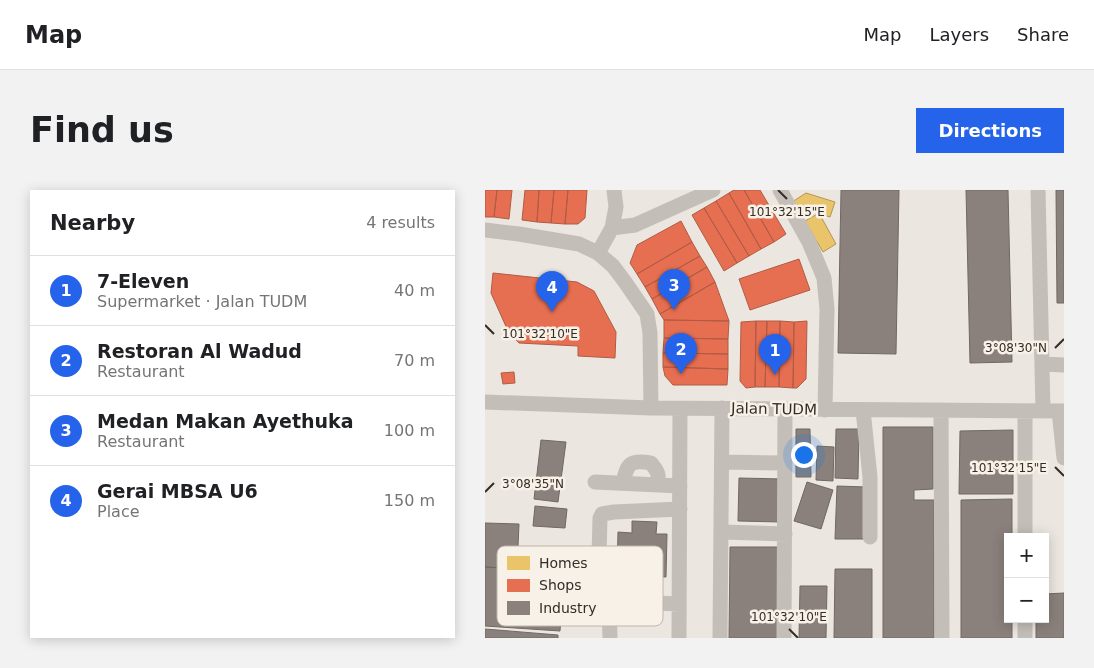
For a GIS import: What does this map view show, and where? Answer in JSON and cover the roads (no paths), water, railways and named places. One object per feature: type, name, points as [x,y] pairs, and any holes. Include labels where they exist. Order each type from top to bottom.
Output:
[{"type":"street","points":[[598,253],[611,228],[616,207],[614,190]]},
{"type":"street","points":[[611,228],[635,225],[713,190]]},
{"type":"street","points":[[780,190],[809,242],[823,278],[827,309],[825,410]]},
{"type":"street","points":[[1039,190],[1043,411]]},
{"type":"street","points":[[485,230],[579,244],[598,253],[613,266],[647,314],[651,408]]},
{"type":"street","points":[[1042,364],[1064,365]]},
{"type":"street","name":"Jalan TUDM","points":[[485,402],[651,408],[1062,411]]},
{"type":"street","points":[[679,638],[680,408]]},
{"type":"street","points":[[721,638],[722,408]]},
{"type":"street","points":[[784,638],[785,410]]},
{"type":"street","points":[[863,410],[870,477],[870,538]]},
{"type":"street","points":[[941,410],[942,638]]},
{"type":"street","points":[[1025,411],[1025,533]]},
{"type":"street","points":[[1062,411],[1064,458]]},
{"type":"street","points":[[623,483],[626,469],[630,464],[639,461],[651,463],[659,476],[658,485]]},
{"type":"street","points":[[722,462],[785,462]]},
{"type":"street","points":[[595,482],[680,486]]},
{"type":"street","points":[[599,546],[600,518],[602,514],[680,509]]},
{"type":"street","points":[[721,532],[785,534]]},
{"type":"street","points":[[663,604],[679,604]]},
{"type":"street","points":[[1025,623],[1025,638]]},
{"type":"place","name":"Medan Makan Ayethuka","points":[[674,310]]},
{"type":"place","name":"Gerai MBSA U6","points":[[552,312]]},
{"type":"place","name":"Restoran Al Wadud","points":[[681,374]]},
{"type":"place","name":"7-Eleven","points":[[775,375]]}]
